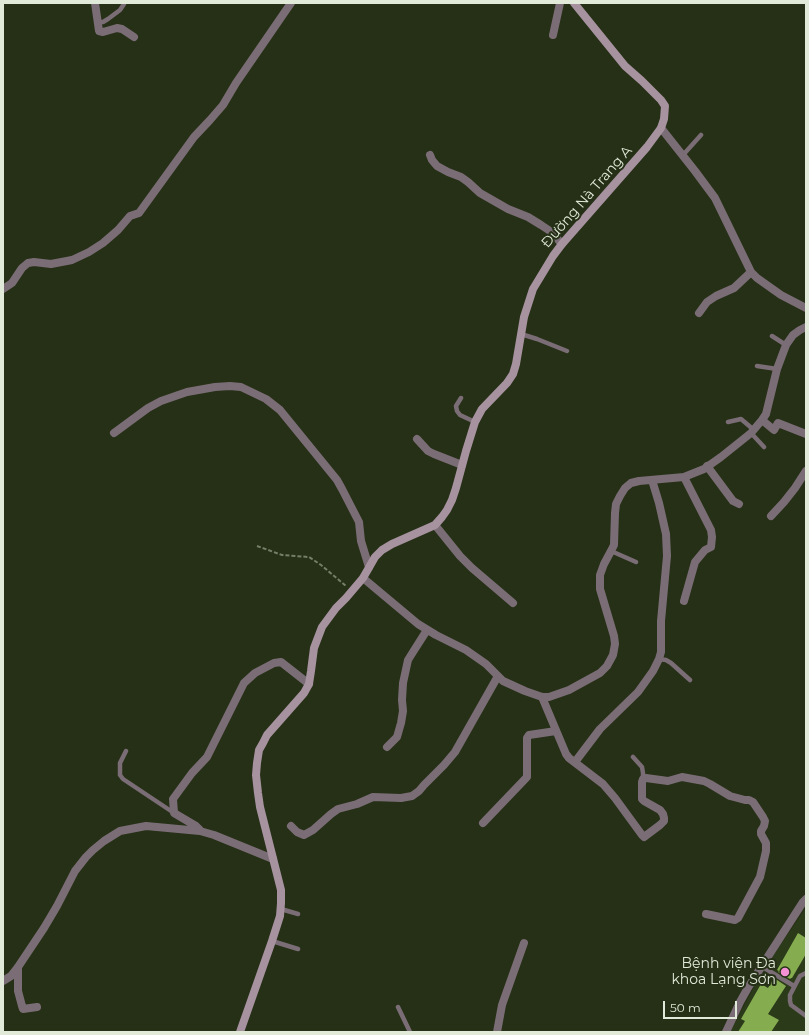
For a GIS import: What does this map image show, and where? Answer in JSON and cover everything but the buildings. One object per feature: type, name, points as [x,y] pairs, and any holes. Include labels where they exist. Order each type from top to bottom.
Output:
[{"type":"street","points":[[95,3],[99,31],[103,32],[117,28],[122,29],[134,37]]},
{"type":"street","points":[[3,289],[12,283],[22,268],[28,263],[34,262],[51,264],[72,260],[103,243],[118,230],[130,216],[139,213],[194,137],[224,104],[236,83],[291,3]]},
{"type":"street","points":[[553,35],[560,3]]},
{"type":"street","name":"Đường Nà Trang A","points":[[240,1032],[272,941],[281,909],[281,890],[260,807],[258,793],[256,775],[259,750],[267,735],[304,693],[309,684],[314,648],[322,627],[336,608],[363,578],[375,557],[382,550],[392,544],[435,525],[442,517],[452,500],[474,422],[482,409],[507,383],[513,374],[521,334],[533,289],[562,244],[647,148],[661,128],[664,119],[665,106],[642,81],[624,66],[574,3]]},
{"type":"street","points":[[661,128],[715,198],[751,272],[776,291],[806,308]]},
{"type":"street","points":[[430,155],[437,166],[461,177],[480,193],[508,209],[528,217],[541,225],[550,231],[562,244]]},
{"type":"street","points":[[699,313],[707,302],[734,288],[751,272]]},
{"type":"street","points":[[363,578],[418,624],[486,664],[503,681],[525,691],[542,697],[549,697],[569,690],[600,673],[608,666],[613,655],[615,644],[600,589],[600,575],[614,545],[616,504],[620,496],[631,483],[684,477],[708,466],[752,432],[766,414],[777,369],[786,345],[793,335],[806,327]]},
{"type":"street","points":[[114,433],[148,408],[161,401],[187,392],[230,386],[241,387],[266,399],[280,410],[337,480],[359,522],[361,541],[369,567]]},
{"type":"street","points":[[762,420],[774,430],[778,423],[806,434]]},
{"type":"street","points":[[417,439],[428,451],[462,465]]},
{"type":"street","points":[[708,466],[733,500],[739,504]]},
{"type":"street","points":[[771,516],[795,488],[806,471]]},
{"type":"street","points":[[684,477],[711,530],[712,537],[711,547],[705,550],[695,562],[684,601]]},
{"type":"street","points":[[575,762],[600,730],[638,692],[659,659],[667,556],[666,534],[659,502],[652,480]]},
{"type":"street","points":[[435,525],[460,556],[513,603]]},
{"type":"street","points":[[387,747],[397,737],[401,723],[403,711],[403,683],[408,660],[427,630]]},
{"type":"street","points":[[200,831],[196,826],[174,813],[172,805],[173,799],[192,773],[207,757],[244,683],[255,672],[274,663],[281,662],[309,684]]},
{"type":"street","points":[[291,826],[297,832],[304,835],[313,830],[338,809],[357,804],[373,797],[401,798],[412,796],[419,791],[455,752],[498,676]]},
{"type":"street","points":[[542,697],[566,754],[569,758],[603,784],[620,804],[644,837],[664,821],[663,814],[660,810],[642,799],[643,779],[646,778],[668,781],[682,777],[704,781],[730,796],[753,802],[763,817],[764,826],[761,834],[766,843],[766,851],[760,877],[738,918],[735,920],[706,914]]},
{"type":"street","points":[[483,823],[527,776],[527,738],[529,735],[556,731]]},
{"type":"street","points":[[3,982],[11,976],[18,967],[50,917],[75,871],[86,856],[104,841],[120,831],[146,826],[200,831],[214,835],[273,860]]},
{"type":"street","points":[[726,1032],[740,1002],[761,966],[806,899]]},
{"type":"street","points":[[497,1032],[502,1005],[524,943]]},
{"type":"street","points":[[18,967],[18,991],[23,1009],[38,1007]]},
{"type":"lane","points":[[98,20],[100,22],[108,20],[120,10],[124,4]]},
{"type":"lane","points":[[683,156],[701,135]]},
{"type":"lane","points":[[521,334],[538,339],[567,351]]},
{"type":"lane","points":[[772,336],[786,345]]},
{"type":"lane","points":[[757,366],[777,369]]},
{"type":"lane","points":[[461,398],[456,406],[457,411],[460,415],[474,422]]},
{"type":"lane","points":[[728,422],[741,419],[764,447]]},
{"type":"lane","points":[[611,552],[636,562]]},
{"type":"lane","points":[[659,659],[666,660],[671,663],[690,680]]},
{"type":"lane","points":[[126,751],[120,763],[120,775],[123,779],[174,813]]},
{"type":"lane","points":[[633,757],[642,767],[643,779]]},
{"type":"lane","points":[[281,909],[298,914]]},
{"type":"lane","points":[[272,941],[298,949]]},
{"type":"lane","points":[[761,966],[794,986]]},
{"type":"lane","points":[[806,973],[800,976],[790,995],[792,1006],[806,1016]]},
{"type":"lane","points":[[398,1007],[410,1032]]},
{"type":"path","points":[[256,546],[282,555],[309,557],[352,591]]},
{"type":"shaded area","name":"Bệnh viện Đa khoa Lạng Sơn","points":[[806,908],[806,1032],[730,1032],[772,957]]},
{"type":"place","name":"Bệnh viện Đa khoa Lạng Sơn","points":[[785,972]]}]
